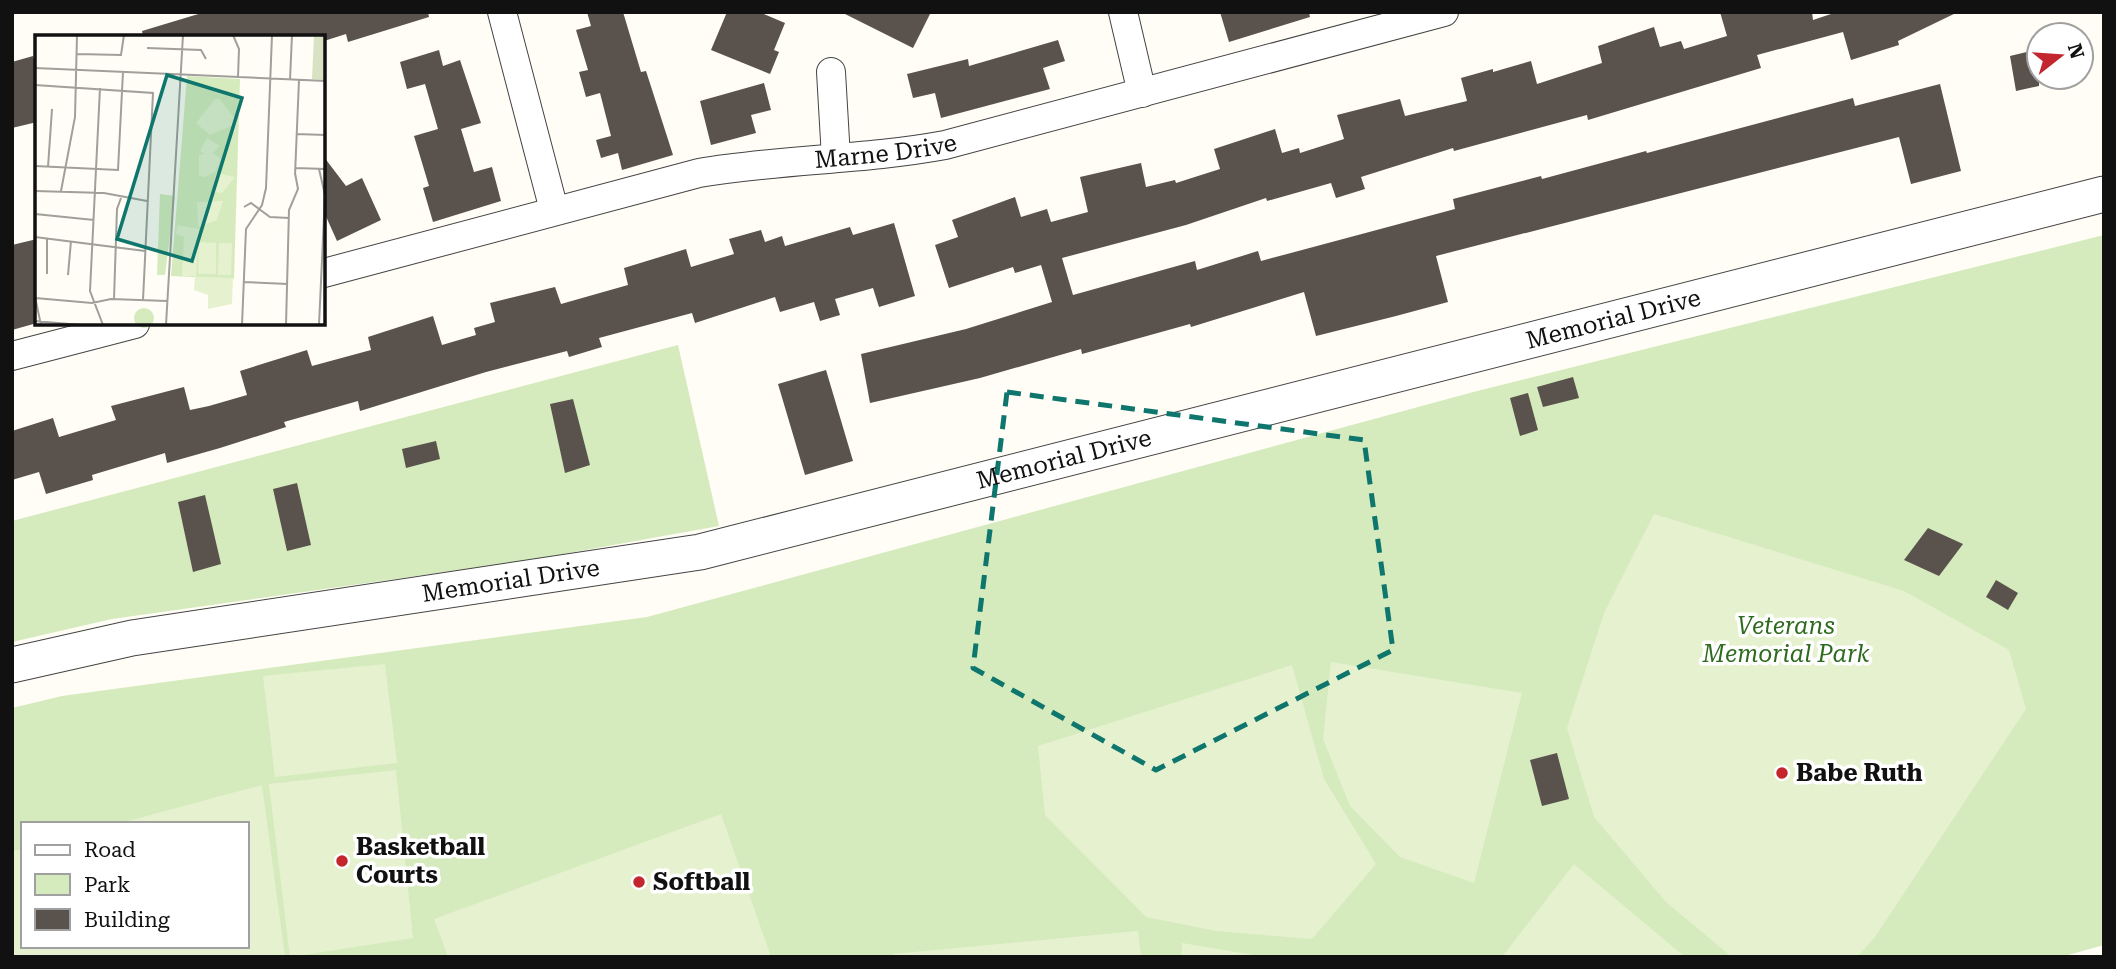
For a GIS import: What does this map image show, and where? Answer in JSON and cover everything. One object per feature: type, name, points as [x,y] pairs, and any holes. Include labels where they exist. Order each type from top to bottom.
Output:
[{"type":"street","points":[[502,12],[554,210]]},
{"type":"street","points":[[1123,12],[1142,93]]},
{"type":"street","name":"Marne Drive","points":[[326,272],[699,173],[746,165],[898,154],[945,145],[1433,14]]},
{"type":"street","points":[[831,72],[836,159]]},
{"type":"street","name":"Memorial Drive","points":[[12,665],[132,638],[700,552],[2104,194]]},
{"type":"street","points":[[12,356],[127,326]]},
{"type":"highlighted area","points":[[1007,392],[1364,440],[1393,650],[1156,770],[973,668]]},
{"type":"green space","name":"Veterans Memorial Park","points":[[2104,235],[2104,945],[2061,957],[12,957],[12,708],[62,696],[647,617],[1477,391]]},
{"type":"green space","points":[[678,345],[719,526],[530,560],[112,619],[12,642],[12,521]]},
{"type":"green space","name":"Babe Ruth","points":[[1654,514],[1904,591],[2009,650],[2026,709],[1875,937],[1857,957],[1732,957],[1666,902],[1594,817],[1567,728],[1604,613]]},
{"type":"green space","points":[[1331,662],[1522,693],[1474,883],[1400,857],[1350,806],[1323,739]]},
{"type":"green space","points":[[385,664],[397,763],[275,777],[263,676]]},
{"type":"green space","points":[[1292,665],[1324,779],[1376,864],[1312,939],[1216,931],[1146,917],[1045,815],[1038,746]]},
{"type":"green space","name":"Basketball Courts","points":[[396,770],[413,938],[290,957],[269,784]]},
{"type":"green space","points":[[262,785],[285,957],[12,957],[12,851],[21,849],[21,948],[248,948],[248,822],[124,822]]},
{"type":"green space","name":"Softball","points":[[721,814],[771,957],[448,957],[434,919]]},
{"type":"green space","points":[[1574,864],[1685,957],[1502,957]]},
{"type":"green space","points":[[1138,931],[1141,957],[893,957],[893,954]]},
{"type":"green space","points":[[1182,943],[1265,957],[1181,957]]},
{"type":"building","points":[[205,12],[428,12],[429,17],[348,42],[346,34],[326,40],[326,35],[143,35],[142,31]]},
{"type":"building","points":[[587,12],[623,12],[641,72],[646,71],[673,155],[622,170],[618,153],[601,158],[596,140],[611,136],[600,93],[586,97],[579,72],[588,70],[576,30],[591,26]]},
{"type":"building","points":[[727,12],[759,12],[785,23],[774,50],[779,52],[770,74],[711,50]]},
{"type":"building","points":[[841,12],[931,12],[913,48]]},
{"type":"building","points":[[1220,12],[1309,12],[1310,17],[1229,42]]},
{"type":"building","points":[[1720,12],[1812,12],[1813,20],[1837,12],[1958,12],[1898,41],[1899,45],[1851,60],[1843,32],[1757,55],[1761,68],[1648,102],[1588,120],[1587,115],[1454,151],[1453,148],[1361,177],[1365,189],[1336,198],[1331,183],[1267,201],[1266,198],[1186,225],[1062,258],[1073,295],[1195,261],[1197,270],[1258,251],[1261,261],[1455,209],[1453,199],[1541,176],[1542,179],[1646,151],[1647,153],[1853,98],[1855,106],[1940,84],[1961,171],[1911,184],[1899,137],[1436,256],[1448,302],[1396,316],[1316,336],[1304,292],[1191,327],[1190,324],[1082,354],[1081,349],[980,378],[870,403],[861,354],[966,329],[1052,302],[1041,265],[1015,273],[1013,267],[949,288],[935,245],[958,237],[952,220],[1015,197],[1021,217],[1047,209],[1051,222],[1088,212],[1080,177],[1141,163],[1146,187],[1175,180],[1176,183],[1220,169],[1214,149],[1275,129],[1282,153],[1299,148],[1300,153],[1344,139],[1337,115],[1400,99],[1405,116],[1467,101],[1461,78],[1493,69],[1493,72],[1531,61],[1537,84],[1602,63],[1598,46],[1654,27],[1660,47],[1681,41],[1684,49],[1727,36]]},
{"type":"building","points":[[1058,40],[1065,61],[1043,68],[1050,89],[941,118],[935,93],[913,98],[907,74],[968,59],[969,66]]},
{"type":"building","points":[[439,50],[443,66],[460,60],[481,123],[461,129],[474,172],[492,167],[501,201],[433,222],[423,188],[429,186],[414,136],[438,129],[425,84],[407,89],[400,62]]},
{"type":"building","points":[[2025,52],[2025,89],[2016,91],[2010,56]]},
{"type":"building","points":[[33,56],[35,122],[12,128],[12,62]]},
{"type":"building","points":[[764,83],[771,110],[751,115],[756,133],[711,145],[700,101]]},
{"type":"building","points":[[326,160],[346,186],[362,178],[381,220],[337,241],[326,216]]},
{"type":"building","points":[[894,223],[915,296],[879,307],[873,288],[835,299],[840,315],[820,321],[814,302],[780,312],[775,297],[695,323],[692,313],[599,338],[602,347],[569,357],[567,351],[486,372],[360,411],[358,401],[284,422],[286,427],[220,448],[167,463],[165,453],[92,475],[93,480],[46,494],[39,472],[12,480],[12,431],[53,418],[59,437],[116,420],[111,406],[184,387],[190,410],[209,406],[247,395],[240,371],[307,350],[312,366],[371,350],[368,337],[433,316],[442,345],[476,335],[474,328],[495,322],[490,303],[555,287],[561,304],[628,285],[624,268],[686,249],[691,267],[734,254],[729,239],[761,230],[765,242],[782,236],[785,246],[850,227],[853,235]]},
{"type":"building","points":[[35,239],[35,324],[12,330],[12,245]]},
{"type":"building","points":[[826,370],[853,461],[805,475],[778,384]]},
{"type":"building","points":[[1573,377],[1579,398],[1543,407],[1537,387]]},
{"type":"building","points":[[1528,393],[1538,430],[1520,436],[1510,398]]},
{"type":"building","points":[[573,399],[590,465],[565,473],[550,404]]},
{"type":"building","points":[[436,441],[440,459],[406,468],[402,449]]},
{"type":"building","points":[[297,483],[311,545],[287,551],[273,489]]},
{"type":"building","points":[[205,495],[221,564],[193,572],[178,502]]},
{"type":"building","points":[[1928,528],[1963,544],[1939,576],[1904,560]]},
{"type":"building","points":[[1996,580],[2018,593],[2008,610],[1986,597]]},
{"type":"building","points":[[1557,753],[1569,799],[1542,806],[1530,760]]},
{"type":"place","name":"Babe Ruth","points":[[1782,773]]},
{"type":"place","name":"Basketball Courts","points":[[342,861]]},
{"type":"place","name":"Softball","points":[[639,882]]}]
